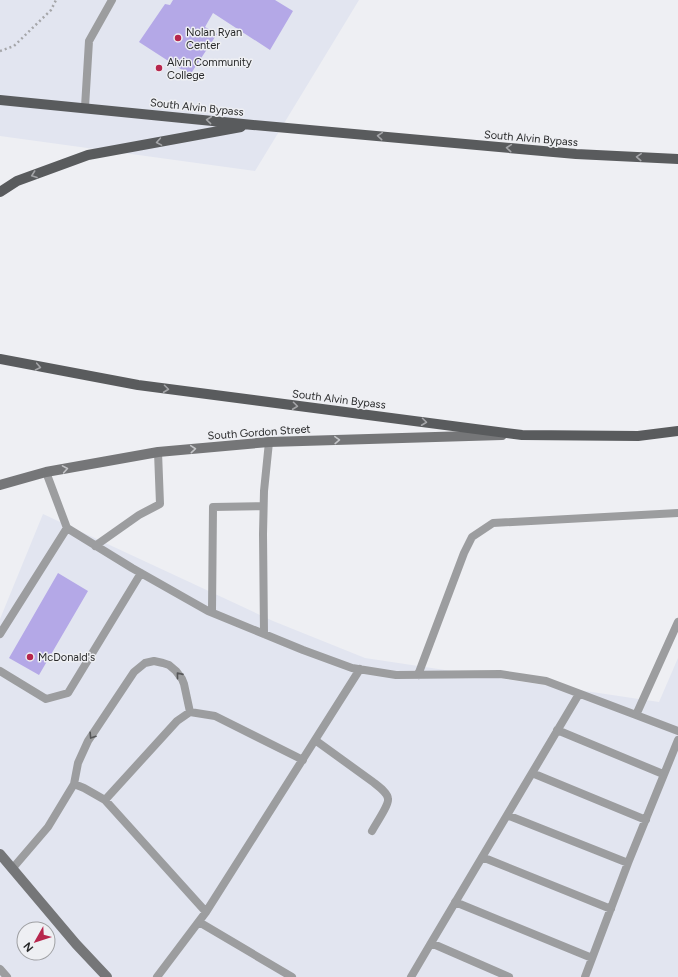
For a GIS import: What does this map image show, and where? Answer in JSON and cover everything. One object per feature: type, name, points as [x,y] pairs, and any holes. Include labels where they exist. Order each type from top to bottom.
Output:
[{"type":"main road","name":"South Alvin Bypass","points":[[0,100],[253,125],[576,154],[678,159]]},
{"type":"main road","points":[[0,192],[17,181],[88,155],[253,125]]},
{"type":"main road","name":"South Alvin Bypass","points":[[0,359],[138,385],[522,435],[638,436],[678,431]]},
{"type":"main road","name":"South Gordon Street","points":[[0,485],[46,472],[158,452],[269,442],[522,435]]},
{"type":"main road","points":[[0,854],[76,944],[107,977]]},
{"type":"lane","points":[[85,108],[89,41],[112,0]]},
{"type":"lane","points":[[264,634],[264,491],[269,442]]},
{"type":"lane","points":[[95,546],[139,515],[160,504],[158,452]]},
{"type":"lane","points":[[46,472],[67,528],[141,573],[212,612],[302,650],[352,668],[396,675],[500,674],[546,681],[678,731]]},
{"type":"lane","points":[[212,612],[214,507],[264,506]]},
{"type":"lane","points":[[418,675],[464,553],[472,538],[493,523],[678,512]]},
{"type":"lane","points":[[0,634],[67,528]]},
{"type":"lane","points":[[0,671],[46,699],[68,693],[141,573]]},
{"type":"lane","points":[[636,715],[678,622]]},
{"type":"lane","points":[[12,869],[48,826],[74,784],[78,763],[88,740],[134,672],[145,663],[154,661],[169,665],[182,679],[190,712]]},
{"type":"lane","points":[[157,977],[206,912],[360,669]]},
{"type":"lane","points":[[411,977],[579,694]]},
{"type":"lane","points":[[104,800],[177,721],[190,712],[215,716],[303,760]]},
{"type":"lane","points":[[557,730],[663,774]]},
{"type":"lane","points":[[315,740],[373,782],[386,795],[388,800],[386,806],[372,831]]},
{"type":"lane","points":[[585,977],[628,863],[678,740]]},
{"type":"lane","points":[[532,773],[646,820]]},
{"type":"lane","points":[[74,784],[104,800],[206,912]]},
{"type":"lane","points":[[507,815],[628,863]]},
{"type":"lane","points":[[482,857],[611,909]]},
{"type":"lane","points":[[455,902],[592,958]]},
{"type":"lane","points":[[199,922],[292,977]]},
{"type":"lane","points":[[431,943],[509,977]]},
{"type":"lane","points":[[0,969],[7,977]]},
{"type":"path","points":[[0,51],[14,46],[50,10],[56,0]]},
{"type":"shaded area","name":"Alvin Community College","points":[[0,0],[359,0],[255,171],[0,136]]},
{"type":"shaded area","points":[[43,514],[273,621],[365,658],[659,702],[678,658],[678,977],[0,977],[0,619]]},
{"type":"building","name":"Nolan Ryan Center","points":[[173,0],[275,0],[293,11],[270,50],[213,13],[205,27],[217,34],[190,75],[139,42],[165,4],[170,5]]},
{"type":"building","points":[[58,573],[88,591],[39,675],[9,658]]},
{"type":"place","name":"Nolan Ryan Center","points":[[178,38]]},
{"type":"place","name":"Alvin Community College","points":[[159,68]]},
{"type":"place","name":"McDonald's","points":[[30,657]]}]
